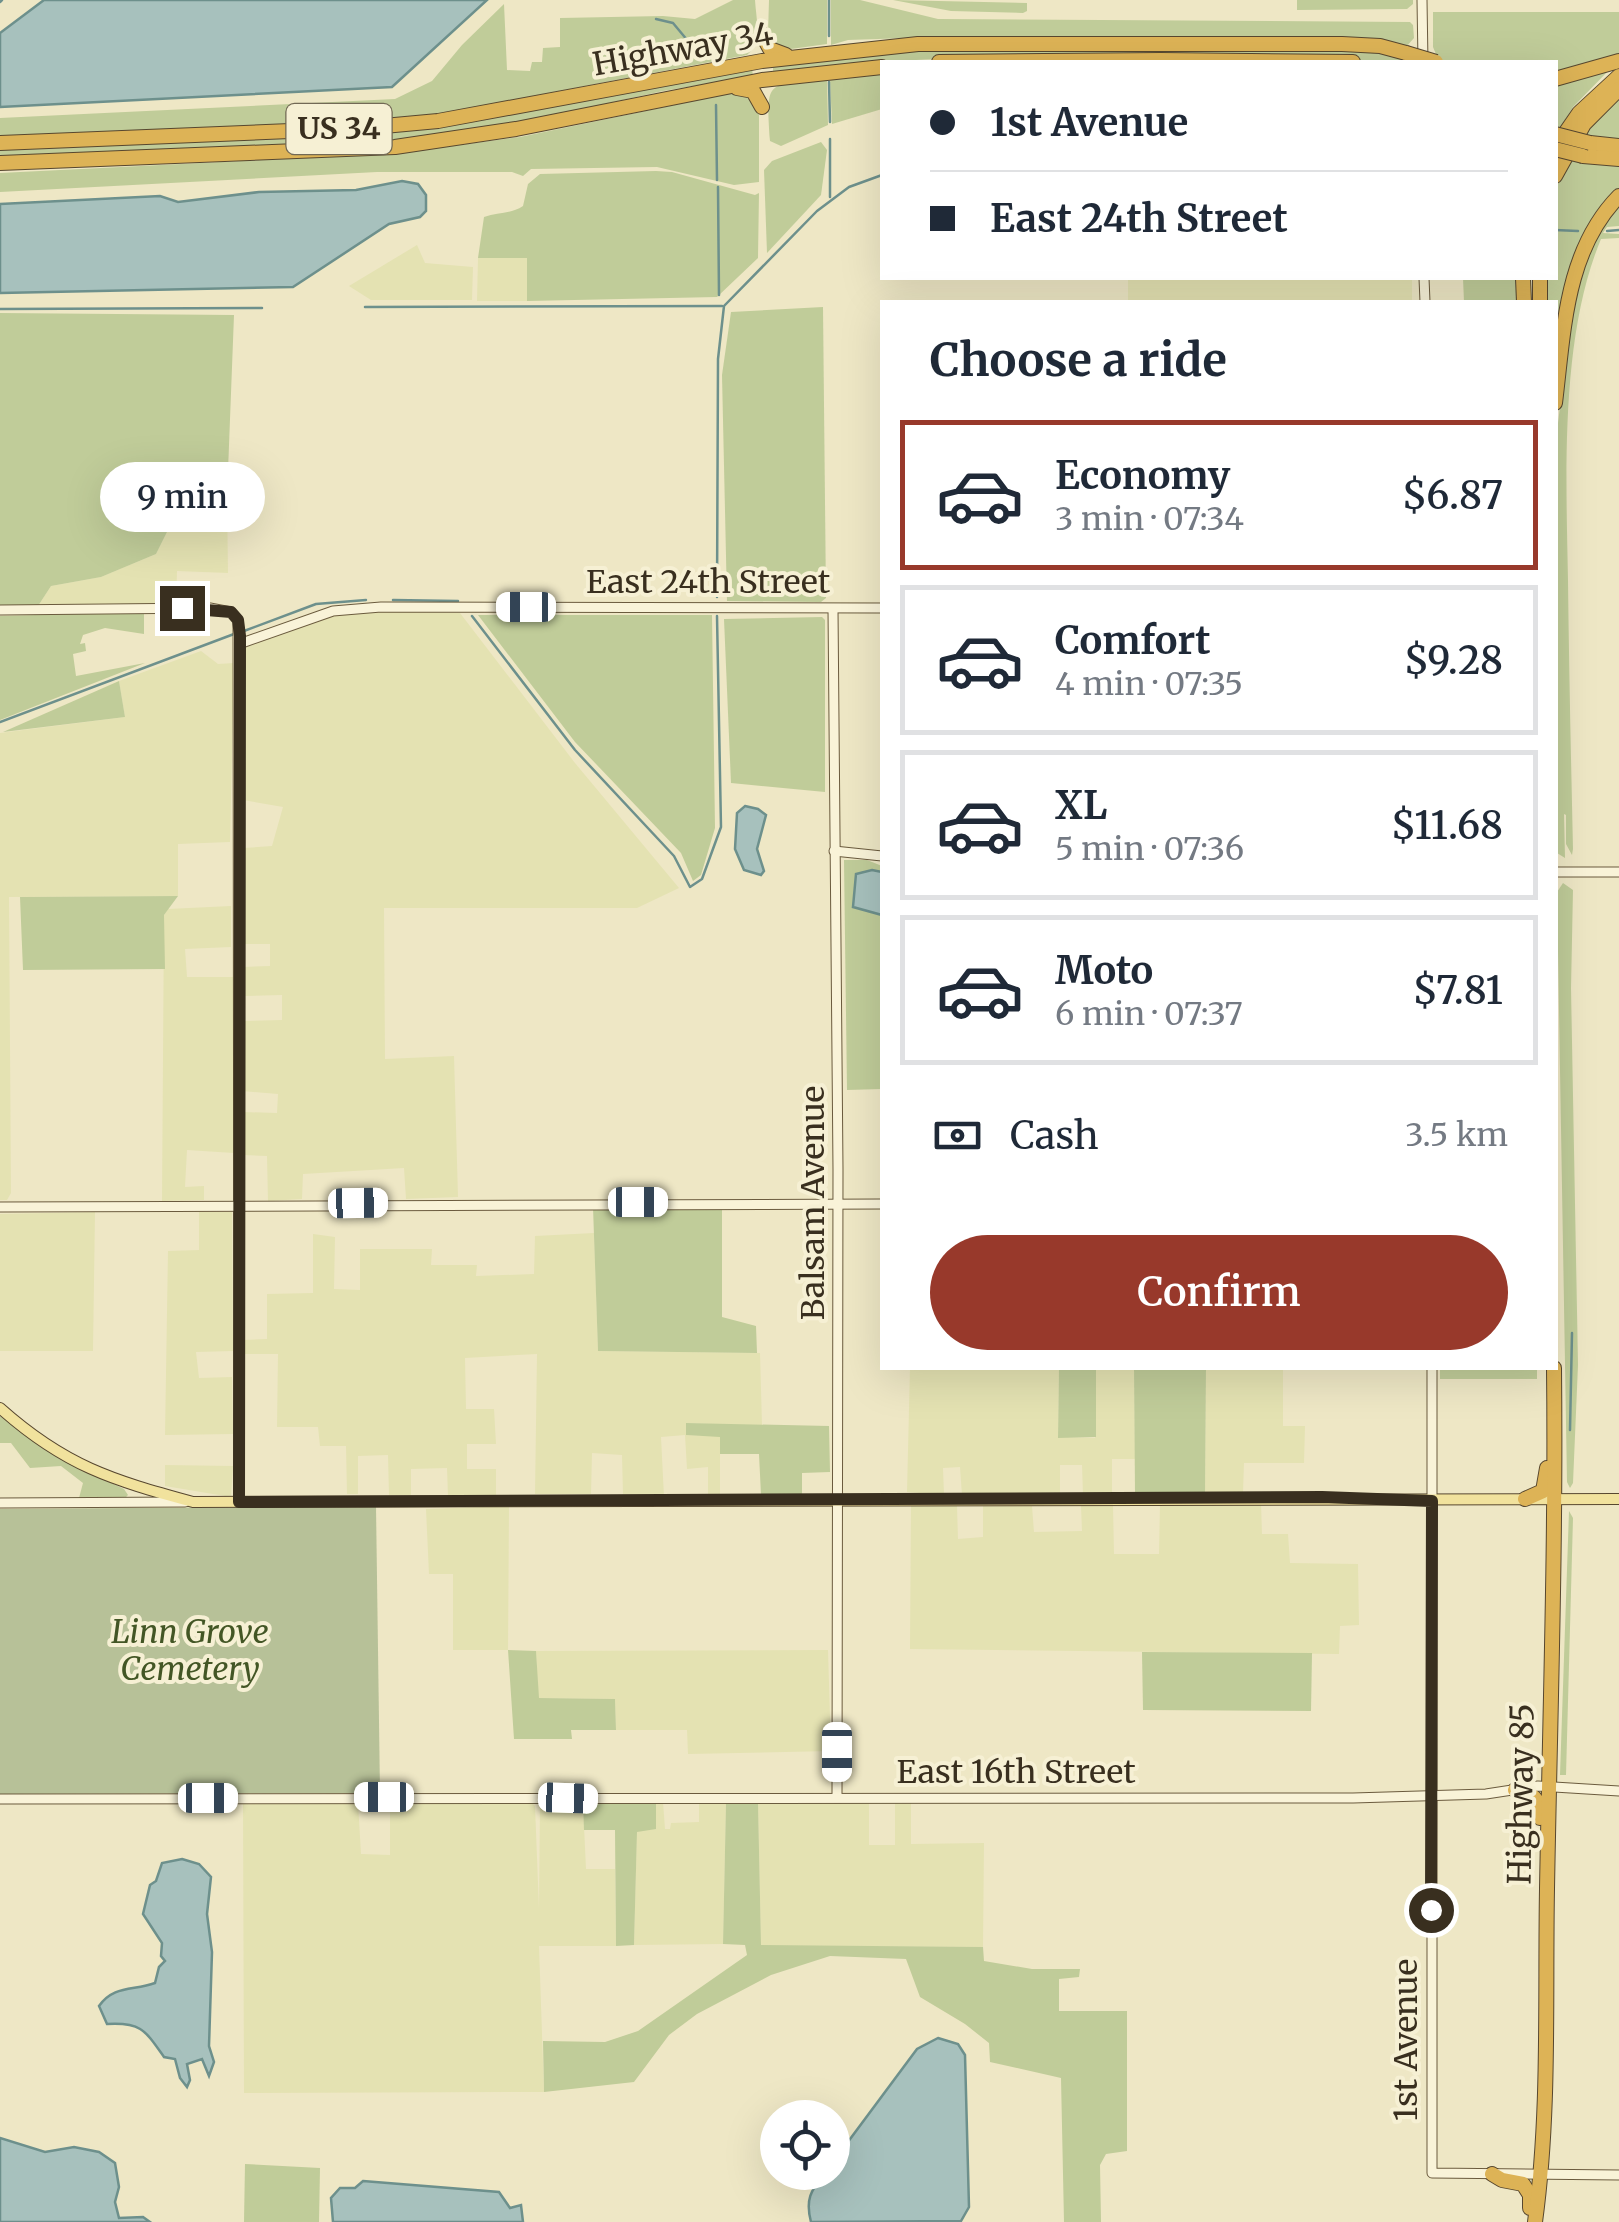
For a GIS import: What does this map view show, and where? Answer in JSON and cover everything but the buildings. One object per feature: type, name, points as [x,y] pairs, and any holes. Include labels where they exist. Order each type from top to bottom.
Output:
[{"type":"highway","points":[[737,66],[758,52],[762,38],[775,52],[802,56]]},
{"type":"highway","name":"Highway 34","points":[[0,143],[387,126],[490,113],[737,66],[918,44],[1367,46],[1413,59]]},
{"type":"highway","points":[[1558,79],[1619,61]]},
{"type":"highway","name":"Highway 34","points":[[0,163],[410,145],[516,129],[721,87],[880,67]]},
{"type":"highway","points":[[721,87],[753,92],[762,102],[772,84],[789,76]]},
{"type":"highway","points":[[1558,144],[1578,112],[1619,76]]},
{"type":"highway","points":[[1558,171],[1584,124],[1619,89]]},
{"type":"highway","points":[[1558,136],[1587,150],[1619,159]]},
{"type":"highway","points":[[1558,149],[1619,146]]},
{"type":"highway","points":[[1558,383],[1575,272],[1595,227],[1619,196]]},
{"type":"highway","points":[[1525,1499],[1539,1494],[1546,1483],[1546,1380],[1551,1370]]},
{"type":"highway","name":"Highway 85","points":[[1531,2222],[1540,2174],[1555,1499],[1552,1370]]},
{"type":"highway","points":[[1525,1499],[1540,1504],[1546,1512],[1546,1573],[1553,1586]]},
{"type":"highway","points":[[1515,1790],[1534,1796],[1540,1805],[1540,1864],[1547,1878]]},
{"type":"highway","points":[[1492,2174],[1526,2188],[1531,2222]]},
{"type":"main road","points":[[0,1408],[66,1458],[133,1487],[193,1502],[1619,1499]]},
{"type":"street","points":[[1413,59],[1422,0]]},
{"type":"street","points":[[0,610],[210,608],[231,612],[238,620],[239,1502]]},
{"type":"street","name":"East 24th Street","points":[[239,644],[319,614],[345,610],[880,608]]},
{"type":"street","name":"Balsam Avenue","points":[[833,609],[838,1203],[836,1797]]},
{"type":"street","points":[[834,851],[880,856]]},
{"type":"street","points":[[1558,872],[1619,872]]},
{"type":"street","points":[[0,1206],[880,1204]]},
{"type":"street","name":"1st Avenue","points":[[1432,1370],[1432,2173],[1492,2174]]},
{"type":"street","points":[[132,1502],[133,1487]]},
{"type":"street","points":[[0,1504],[193,1502]]},
{"type":"street","name":"East 16th Street","points":[[0,1799],[1353,1798],[1486,1794],[1549,1786],[1619,1791]]},
{"type":"street","points":[[1492,2174],[1619,2175]]},
{"type":"shaded area","points":[[417,245],[425,263],[473,267],[472,300],[371,300],[349,286]]},
{"type":"shaded area","points":[[478,258],[527,258],[527,301],[477,301]]},
{"type":"shaded area","points":[[1128,280],[1412,280],[1412,300],[1128,300]]},
{"type":"shaded area","points":[[227,497],[228,573],[177,571],[176,604],[38,606],[51,586],[101,577],[156,554],[180,506]]},
{"type":"shaded area","points":[[337,612],[460,613],[575,763],[679,888],[637,908],[384,908],[385,1059],[454,1056],[458,1197],[406,1199],[404,1168],[303,1174],[302,1199],[268,1201],[267,1156],[243,1155],[243,1112],[277,1113],[278,1094],[242,1091],[244,1021],[282,1020],[282,995],[245,996],[244,967],[270,966],[270,944],[245,944],[244,848],[272,846],[283,807],[243,800],[244,648]]},
{"type":"shaded area","points":[[201,651],[218,664],[234,663],[230,842],[178,844],[178,896],[9,897],[11,1193],[7,1200],[0,1200],[0,733],[125,717],[119,681]]},
{"type":"shaded area","points":[[231,906],[231,947],[185,949],[187,977],[234,977],[234,1153],[187,1150],[185,1187],[204,1186],[204,1200],[162,1201],[164,915],[168,909]]},
{"type":"shaded area","points":[[95,1212],[93,1351],[0,1351],[0,1214]]},
{"type":"shaded area","points":[[199,1212],[232,1212],[233,1351],[196,1352],[199,1378],[232,1377],[233,1434],[165,1435],[168,1251],[199,1250]]},
{"type":"shaded area","points":[[594,1233],[598,1351],[760,1353],[762,1426],[686,1423],[686,1435],[720,1436],[720,1494],[708,1495],[708,1467],[687,1469],[685,1435],[661,1437],[664,1497],[623,1494],[622,1455],[592,1453],[591,1494],[535,1494],[537,1354],[465,1358],[466,1409],[494,1409],[496,1444],[467,1444],[467,1469],[496,1469],[496,1495],[448,1496],[447,1468],[411,1469],[411,1495],[389,1495],[388,1455],[358,1456],[358,1494],[347,1494],[346,1446],[320,1446],[318,1427],[277,1427],[278,1354],[242,1354],[243,1340],[267,1339],[267,1294],[313,1293],[313,1234],[335,1237],[334,1289],[360,1290],[360,1249],[432,1249],[431,1265],[477,1265],[476,1276],[534,1274],[535,1236]]},
{"type":"shaded area","points":[[910,1370],[1059,1370],[1058,1437],[1095,1438],[1096,1370],[1134,1370],[1135,1459],[1112,1459],[1112,1494],[1083,1495],[1082,1465],[1060,1465],[1060,1496],[962,1495],[960,1467],[943,1468],[944,1495],[907,1492]]},
{"type":"shaded area","points":[[1206,1370],[1283,1370],[1283,1426],[1305,1426],[1304,1463],[1244,1463],[1243,1493],[1205,1494]]},
{"type":"shaded area","points":[[165,1465],[233,1466],[231,1497],[165,1486]]},
{"type":"shaded area","points":[[1261,1503],[1262,1534],[1288,1534],[1290,1563],[1358,1564],[1359,1625],[1340,1626],[1339,1654],[910,1649],[911,1505],[957,1506],[958,1539],[983,1537],[983,1505],[1032,1506],[1034,1532],[1082,1531],[1081,1506],[1113,1505],[1114,1554],[1159,1554],[1160,1505]]},
{"type":"shaded area","points":[[509,1506],[508,1650],[453,1650],[453,1574],[429,1574],[426,1509]]},
{"type":"shaded area","points":[[828,1650],[831,1751],[688,1754],[687,1730],[616,1730],[615,1699],[538,1698],[536,1651]]},
{"type":"shaded area","points":[[530,1801],[535,1806],[539,1909],[540,1805],[583,1805],[586,1869],[615,1869],[616,1946],[539,1946],[544,2092],[244,2093],[243,1803],[358,1803],[361,1854],[390,1855],[390,1803]]},
{"type":"shaded area","points":[[656,1801],[663,1802],[665,1829],[670,1829],[671,1823],[699,1822],[699,1802],[726,1803],[723,1944],[634,1945],[637,1831]]},
{"type":"shaded area","points":[[895,1801],[911,1801],[911,1844],[984,1843],[983,1947],[761,1946],[758,1802],[869,1803],[869,1845],[895,1845]]},
{"type":"green space","points":[[733,0],[755,0],[757,37],[747,55],[417,118],[0,138],[0,118],[395,99],[432,81],[504,4],[507,70],[530,71],[532,62],[542,62],[543,48],[560,47],[560,18],[695,19]]},
{"type":"green space","points":[[769,0],[827,0],[827,44],[791,49],[772,43],[768,34]]},
{"type":"green space","points":[[831,0],[860,0],[938,19],[1410,22],[1414,38],[1405,48],[1342,37],[908,38],[848,40],[831,45]]},
{"type":"green space","points":[[893,0],[1027,3],[1027,11],[951,11]]},
{"type":"green space","points":[[1297,0],[1413,0],[1413,4],[1407,9],[1297,10]]},
{"type":"green space","points":[[1433,12],[1619,12],[1619,56],[1558,74],[1558,60],[1442,60],[1433,47]]},
{"type":"green space","points":[[921,49],[1364,50],[1406,60],[1054,56],[880,60],[773,72],[773,67]]},
{"type":"green space","points":[[752,69],[753,76],[663,91],[496,128],[382,142],[0,159],[0,148],[382,132]]},
{"type":"green space","points":[[1609,70],[1573,107],[1558,131],[1558,83]]},
{"type":"green space","points":[[880,73],[880,110],[832,124],[830,78]]},
{"type":"green space","points":[[827,79],[828,125],[781,146],[770,141],[769,105],[774,89]]},
{"type":"green space","points":[[742,91],[750,94],[759,113],[759,182],[734,185],[657,167],[531,169],[523,176],[512,172],[377,172],[0,192],[0,173],[399,153],[520,137]]},
{"type":"green space","points":[[1619,93],[1619,142],[1594,138],[1580,160],[1619,163],[1619,190],[1589,227],[1558,356],[1558,300],[1544,300],[1544,280],[1558,280],[1560,177],[1590,126]]},
{"type":"green space","points":[[821,142],[827,150],[821,195],[767,253],[764,170],[772,161]]},
{"type":"green space","points":[[656,171],[759,193],[758,258],[717,297],[527,301],[527,258],[478,258],[484,217],[523,206],[528,184],[540,174]]},
{"type":"green space","points":[[1619,204],[1619,226],[1607,227],[1603,233],[1619,234],[1619,238],[1601,239],[1588,277],[1578,319],[1568,406],[1573,849],[1572,855],[1566,844],[1564,814],[1565,858],[1558,854],[1558,423],[1573,298],[1596,234]]},
{"type":"green space","points":[[1463,280],[1519,280],[1521,300],[1464,300]]},
{"type":"green space","points":[[823,307],[826,598],[821,602],[727,601],[722,375],[731,312]]},
{"type":"green space","points":[[0,313],[234,315],[227,497],[180,506],[156,554],[101,577],[51,586],[38,606],[0,606]]},
{"type":"green space","points":[[144,612],[144,634],[105,628],[83,635],[80,644],[85,643],[86,651],[73,654],[76,676],[145,663],[0,720],[0,616]]},
{"type":"green space","points":[[478,615],[712,615],[715,828],[701,875],[693,881],[681,853],[575,742]]},
{"type":"green space","points":[[822,617],[825,792],[731,783],[724,619]]},
{"type":"green space","points":[[119,681],[125,717],[3,732]]},
{"type":"green space","points":[[844,860],[867,860],[880,865],[880,1089],[847,1090]]},
{"type":"green space","points":[[1563,883],[1573,890],[1571,988],[1578,1365],[1570,1488],[1567,1482],[1558,890]]},
{"type":"green space","points":[[178,896],[164,915],[165,969],[23,970],[20,897]]},
{"type":"green space","points":[[593,1207],[722,1207],[722,1317],[756,1326],[757,1353],[598,1351]]},
{"type":"green space","points":[[1059,1370],[1096,1370],[1096,1437],[1058,1438]]},
{"type":"green space","points":[[1134,1370],[1206,1370],[1205,1494],[1135,1493]]},
{"type":"green space","points":[[1440,1370],[1537,1370],[1537,1379],[1440,1379]]},
{"type":"green space","points":[[0,1416],[63,1460],[124,1489],[128,1495],[123,1500],[79,1498],[83,1483],[61,1466],[30,1468],[11,1443],[0,1443]]},
{"type":"green space","points":[[686,1423],[829,1426],[830,1472],[802,1473],[802,1495],[761,1495],[759,1454],[720,1454],[720,1437],[686,1435]]},
{"type":"green space","name":"Linn Grove Cemetery","points":[[376,1506],[380,1793],[0,1794],[0,1509]]},
{"type":"green space","points":[[1569,1511],[1573,1518],[1566,1775],[1560,1775]]},
{"type":"green space","points":[[508,1650],[536,1651],[539,1698],[615,1699],[616,1730],[571,1730],[572,1739],[514,1739]]},
{"type":"green space","points":[[1142,1652],[1312,1653],[1311,1711],[1143,1710]]},
{"type":"green space","points":[[656,1801],[656,1829],[637,1832],[634,1945],[616,1946],[615,1830],[584,1830],[583,1805]]},
{"type":"green space","points":[[758,1802],[761,1945],[983,1947],[984,1961],[1032,1969],[1080,1969],[1079,1977],[1059,1979],[1059,2011],[1127,2011],[1127,2151],[1106,2154],[1100,2165],[1101,2222],[1064,2222],[1061,2078],[990,2062],[989,2043],[920,1997],[906,1959],[830,1956],[771,1975],[697,2014],[669,2035],[634,2082],[544,2092],[543,2041],[605,2042],[638,2031],[747,1955],[745,1945],[723,1944],[726,1803]]},
{"type":"green space","points":[[245,2164],[320,2168],[319,2222],[244,2222]]},
{"type":"water","points":[[44,0],[487,0],[392,87],[0,107],[0,33]]},
{"type":"water","points":[[402,181],[418,184],[426,195],[426,211],[420,217],[389,224],[293,287],[0,293],[0,204],[160,196],[178,202],[259,192],[356,190]]},
{"type":"water","points":[[745,806],[766,815],[757,849],[764,871],[761,875],[744,870],[735,849],[737,813]]},
{"type":"water","points":[[880,872],[880,914],[853,907],[856,874]]},
{"type":"water","points":[[182,1859],[199,1864],[211,1877],[207,1914],[212,1952],[209,2046],[214,2062],[209,2076],[202,2059],[187,2064],[187,2087],[175,2059],[164,2057],[147,2034],[135,2026],[107,2024],[99,2006],[118,1992],[155,1983],[165,1961],[161,1956],[162,1943],[143,1914],[150,1885],[156,1881],[162,1863]]},
{"type":"water","points":[[938,2038],[958,2044],[965,2055],[969,2207],[961,2221],[811,2222],[809,2201],[813,2190],[850,2190],[850,2139],[917,2049]]},
{"type":"water","points":[[0,2138],[45,2152],[74,2147],[99,2152],[115,2163],[119,2218],[143,2217],[150,2222],[0,2222]]},
{"type":"water","points":[[363,2181],[499,2192],[510,2208],[521,2205],[523,2222],[333,2222],[331,2198],[340,2188],[355,2188]]},
{"type":"waterway","points":[[829,0],[829,36]]},
{"type":"waterway","points":[[656,19],[673,23],[703,59]]},
{"type":"waterway","points":[[829,82],[830,122]]},
{"type":"waterway","points":[[716,105],[717,180]]},
{"type":"waterway","points":[[830,139],[830,197]]},
{"type":"waterway","points":[[717,597],[718,359],[724,306],[817,211],[849,187],[880,176]]},
{"type":"waterway","points":[[718,187],[719,295]]},
{"type":"waterway","points":[[1558,230],[1578,231]]},
{"type":"waterway","points":[[1607,231],[1619,230]]},
{"type":"waterway","points":[[365,307],[722,306]]},
{"type":"waterway","points":[[0,309],[262,308]]},
{"type":"waterway","points":[[244,631],[316,604],[366,600]]},
{"type":"waterway","points":[[393,600],[458,601]]},
{"type":"waterway","points":[[472,616],[575,750],[674,856],[690,887],[702,879],[721,827],[717,616]]},
{"type":"waterway","points":[[0,722],[234,634]]},
{"type":"waterway","points":[[1570,1430],[1572,1333]]},
{"type":"route","points":[[182,608],[231,612],[238,620],[240,636],[239,1502],[1322,1497],[1432,1501],[1431,1910]]}]
